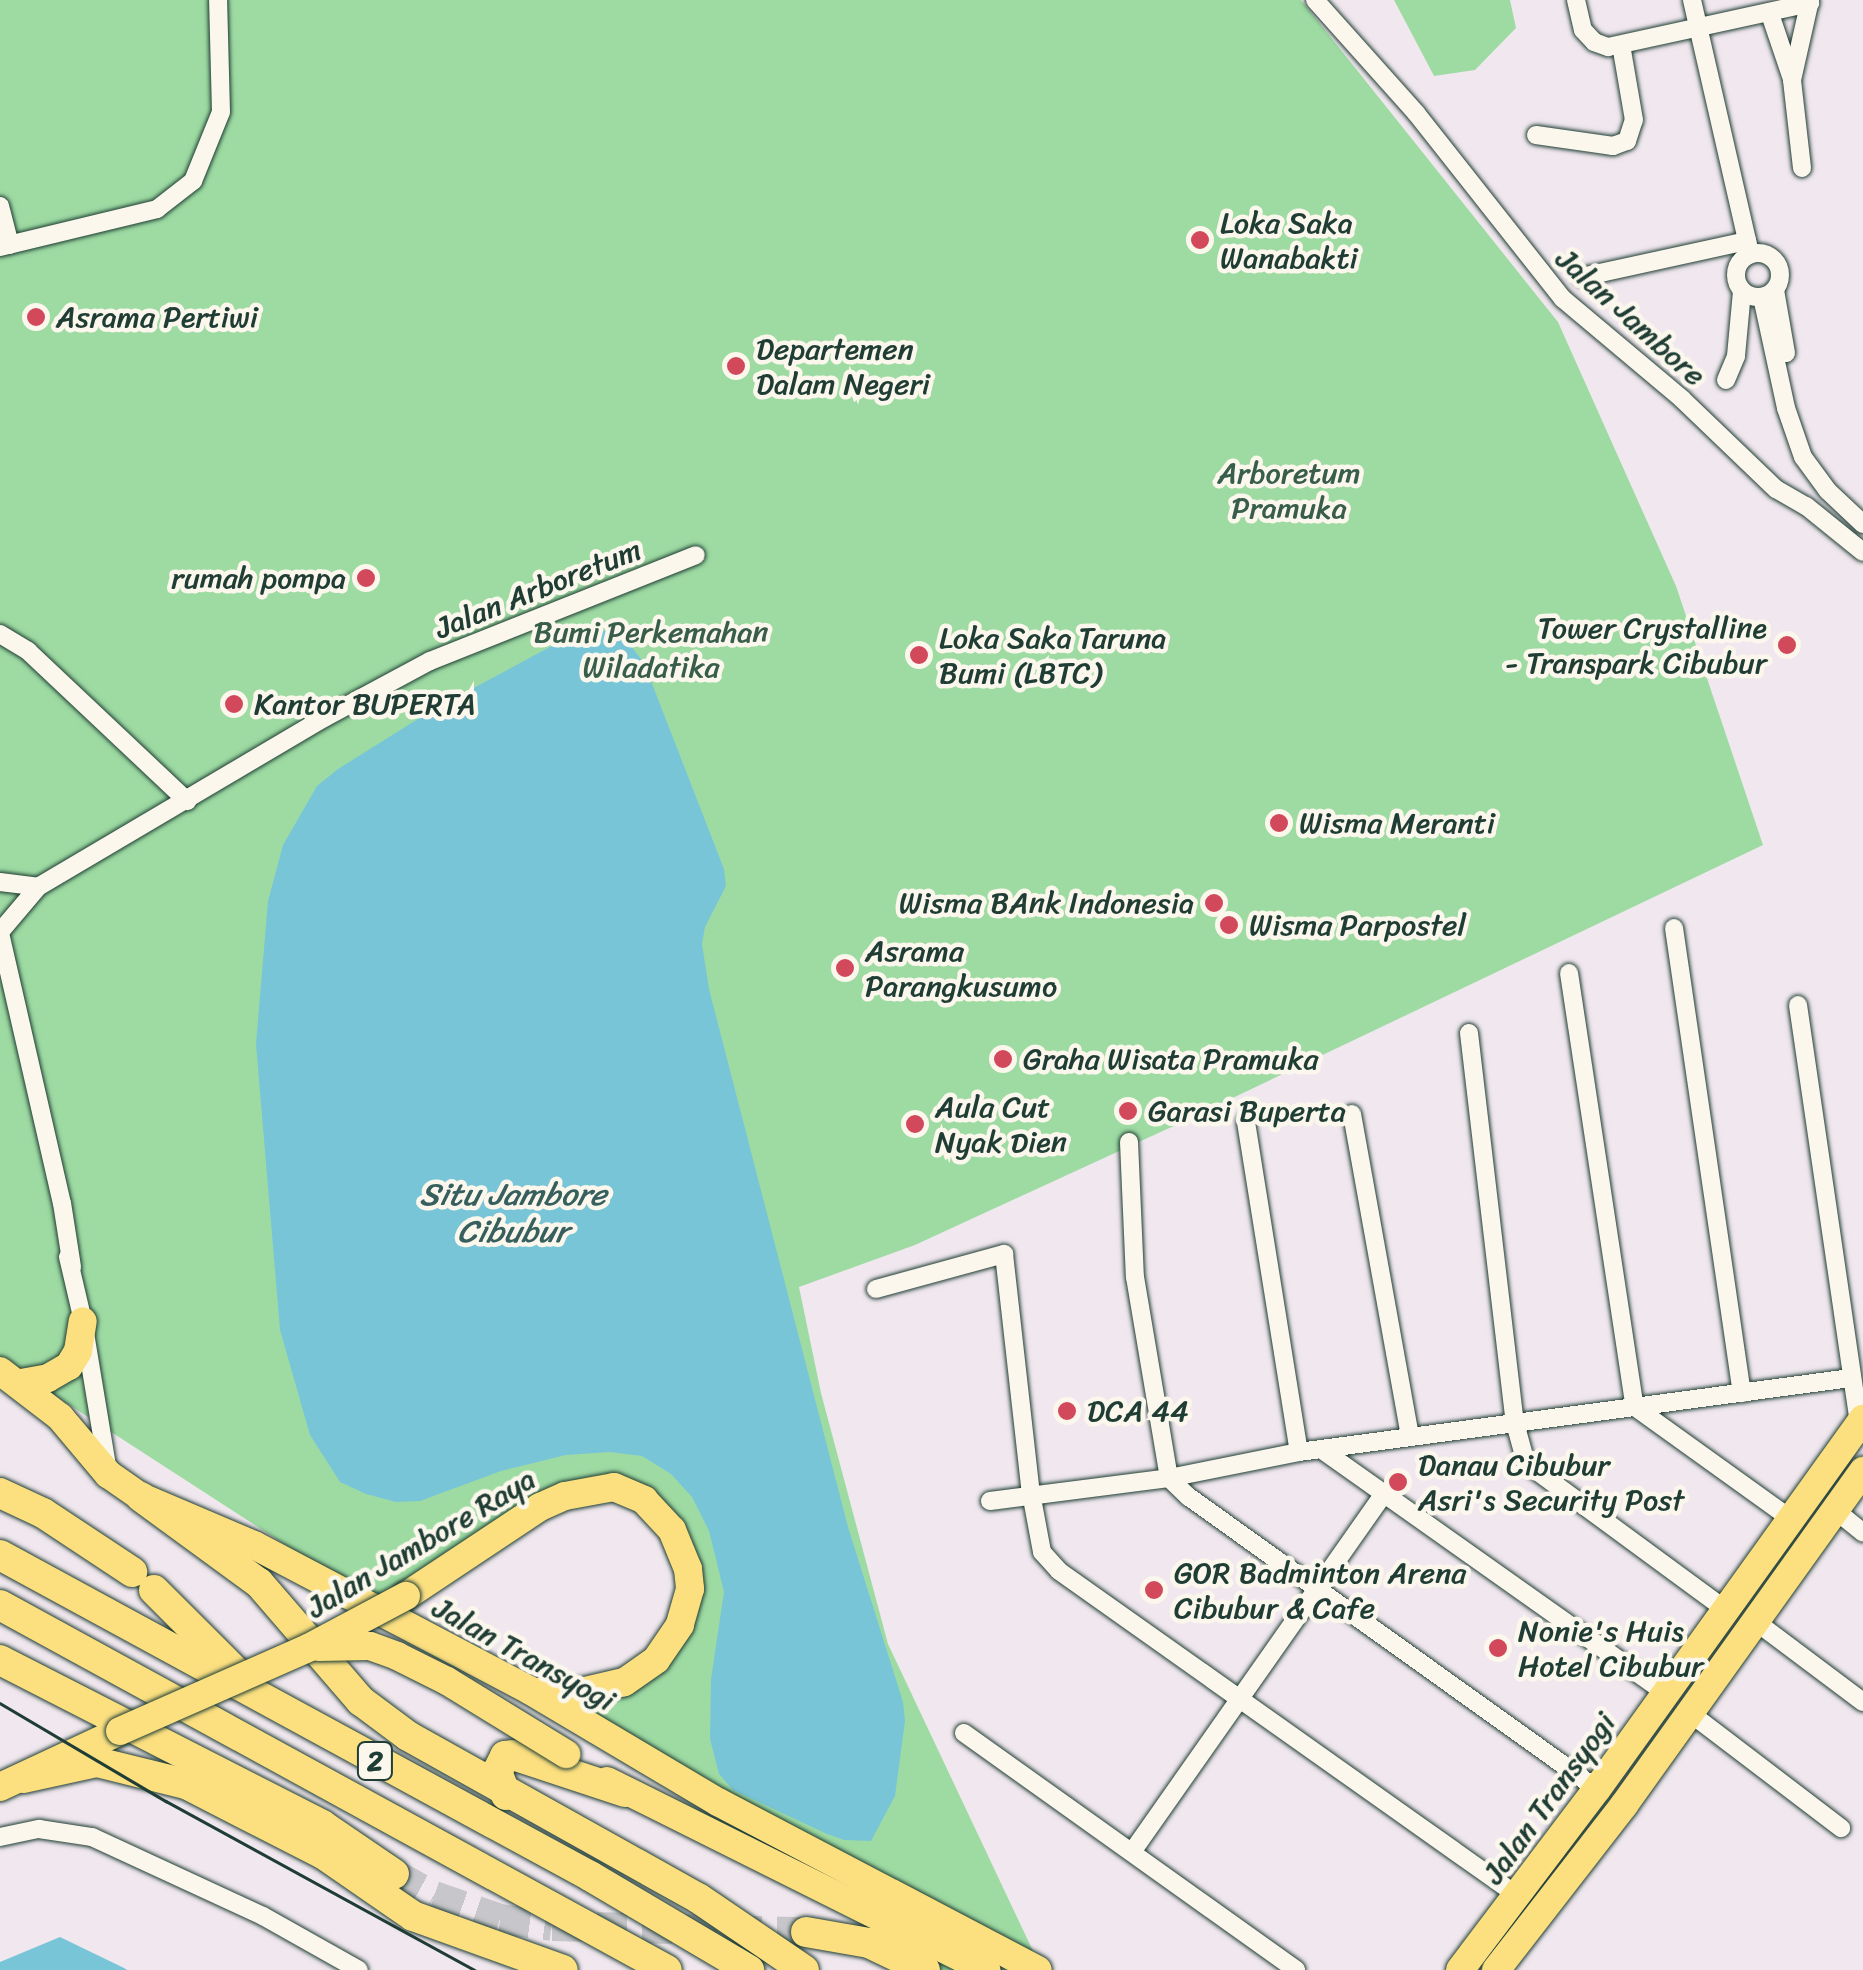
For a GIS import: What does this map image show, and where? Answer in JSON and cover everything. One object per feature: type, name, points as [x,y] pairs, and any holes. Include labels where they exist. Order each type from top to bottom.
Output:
[{"type":"highway","points":[[10,1377],[48,1378],[69,1366],[78,1351],[84,1322]]},
{"type":"highway","name":"Jalan Transyogi","points":[[10,1377],[60,1418],[108,1474],[141,1497],[254,1545],[531,1691],[718,1802],[939,1947],[1038,1970]]},
{"type":"highway","name":"Jalan Transyogi","points":[[1460,1970],[1597,1789],[1861,1422]]},
{"type":"highway","name":"Jalan Transyogi","points":[[1496,1970],[1861,1480]]},
{"type":"highway","name":"Jalan Jambore Raya","points":[[11,1783],[308,1648],[406,1596],[540,1507],[565,1496],[614,1487],[644,1500],[672,1530],[688,1569],[687,1610],[671,1641],[656,1660],[624,1682],[581,1692],[531,1691]]},
{"type":"highway","points":[[0,1493],[43,1514],[143,1581],[265,1702]]},
{"type":"highway","points":[[141,1497],[259,1583],[360,1701],[408,1736],[506,1795],[683,1889],[804,1970]]},
{"type":"highway","name":"2","points":[[0,1556],[590,1876],[749,1970]]},
{"type":"highway","name":"2","points":[[0,1605],[667,1970]]},
{"type":"highway","name":"Jalan Transyogi","points":[[308,1648],[370,1646],[396,1656],[447,1681],[625,1792],[986,1970]]},
{"type":"highway","points":[[0,1660],[322,1825],[394,1874]]},
{"type":"highway","points":[[1642,1724],[1667,1744]]},
{"type":"highway","points":[[506,1795],[496,1772],[505,1756],[513,1755],[625,1792]]},
{"type":"highway","points":[[11,1783],[97,1762],[186,1784],[322,1854],[413,1916],[453,1934],[537,1957],[562,1970]]},
{"type":"highway","points":[[806,1932],[868,1943],[939,1947]]},
{"type":"street","points":[[0,206],[5,246],[140,215],[157,209],[193,180],[221,112],[218,0]]},
{"type":"street","name":"Jalan Jambore","points":[[1315,0],[1416,113],[1563,299],[1682,398],[1776,489],[1863,552]]},
{"type":"street","points":[[1576,0],[1588,37],[1599,45],[1621,45],[1810,2],[1792,80]]},
{"type":"street","points":[[1692,0],[1749,247],[1736,270],[1742,291],[1736,356],[1726,380]]},
{"type":"street","points":[[1770,14],[1792,80],[1802,168]]},
{"type":"street","points":[[1536,136],[1614,146],[1627,141],[1634,120],[1621,45]]},
{"type":"street","points":[[1582,278],[1749,247],[1776,262],[1780,276],[1769,294],[1786,408],[1803,457],[1828,492],[1863,524]]},
{"type":"street","points":[[1742,291],[1769,294]]},
{"type":"street","points":[[1769,294],[1805,439],[1823,471],[1863,512]]},
{"type":"street","name":"Jalan Arboretum","points":[[0,933],[38,887],[290,736],[430,661],[696,556]]},
{"type":"street","points":[[0,634],[28,651],[187,801]]},
{"type":"street","points":[[0,882],[38,887]]},
{"type":"street","points":[[1674,928],[1742,1392]]},
{"type":"street","points":[[0,933],[84,1322],[108,1474]]},
{"type":"street","points":[[1569,973],[1635,1407],[1791,1519]]},
{"type":"street","points":[[1798,1004],[1851,1378],[1861,1422]]},
{"type":"street","points":[[1469,1033],[1520,1447],[1536,1474],[1726,1610]]},
{"type":"street","points":[[1352,1114],[1410,1437]]},
{"type":"street","points":[[1246,1122],[1299,1452]]},
{"type":"street","points":[[1129,1142],[1135,1277],[1169,1478],[1177,1488],[1597,1789]]},
{"type":"street","points":[[876,1289],[1004,1254],[1031,1493],[1042,1552],[1059,1571],[1518,1896]]},
{"type":"street","points":[[990,1501],[1169,1478],[1299,1452],[1851,1378]]},
{"type":"street","points":[[1321,1450],[1666,1692]]},
{"type":"street","points":[[1132,1852],[1384,1493]]},
{"type":"street","points":[[1835,1510],[1862,1529]]},
{"type":"street","points":[[1755,1621],[1863,1702]]},
{"type":"street","points":[[1690,1713],[1841,1828]]},
{"type":"street","points":[[964,1733],[1296,1970]]},
{"type":"street","points":[[0,1837],[38,1829],[92,1837],[263,1916],[359,1970]]},
{"type":"green space","name":"Bumi Perkemahan Wiladatika","points":[[0,0],[1301,0],[1558,322],[1676,586],[1763,845],[915,1245],[799,1287],[821,1393],[888,1644],[1042,1970],[926,1970],[674,1776],[547,1701],[637,1679],[693,1575],[612,1481],[591,1477],[509,1510],[413,1581],[369,1599],[0,1360]]},
{"type":"green space","points":[[1394,0],[1510,0],[1516,28],[1475,70],[1434,76]]},
{"type":"water","name":"Situ Jambore Cibubur","points":[[596,628],[625,638],[644,663],[724,869],[726,886],[705,927],[702,944],[709,989],[848,1527],[903,1702],[905,1721],[895,1796],[871,1841],[844,1840],[827,1834],[733,1790],[719,1774],[710,1739],[711,1679],[724,1592],[709,1531],[692,1497],[671,1474],[642,1456],[610,1452],[566,1455],[501,1471],[420,1501],[396,1502],[366,1494],[340,1482],[310,1435],[280,1330],[256,1044],[268,901],[283,845],[317,786],[338,769],[429,712],[574,634]]},
{"type":"water","points":[[60,1937],[127,1970],[0,1970],[0,1962]]},
{"type":"tunnel","points":[[394,1874],[434,1896],[500,1919],[552,1926],[806,1932]]},
{"type":"tram line","points":[[0,1703],[166,1801],[475,1970]]},
{"type":"place","name":"Loka Saka Wanabakti","points":[[1200,240]]},
{"type":"place","name":"Asrama Pertiwi","points":[[36,317]]},
{"type":"place","name":"Departemen Dalam Negeri","points":[[736,366]]},
{"type":"place","name":"rumah pompa","points":[[366,578]]},
{"type":"place","name":"Tower Crystalline - Transpark Cibubur","points":[[1787,645]]},
{"type":"place","name":"Loka Saka Taruna Bumi (LBTC)","points":[[919,655]]},
{"type":"place","name":"Kantor BUPERTA","points":[[234,704]]},
{"type":"place","name":"Wisma Meranti","points":[[1279,823]]},
{"type":"place","name":"Wisma BAnk Indonesia","points":[[1214,903]]},
{"type":"place","name":"Wisma Parpostel","points":[[1229,925]]},
{"type":"place","name":"Asrama Parangkusumo","points":[[845,968]]},
{"type":"place","name":"Graha Wisata Pramuka","points":[[1003,1059]]},
{"type":"place","name":"Garasi Buperta","points":[[1128,1111]]},
{"type":"place","name":"Aula Cut Nyak Dien","points":[[915,1124]]},
{"type":"place","name":"DCA 44","points":[[1067,1411]]},
{"type":"place","name":"Danau Cibubur Asri's Security Post","points":[[1398,1482]]},
{"type":"place","name":"GOR Badminton Arena Cibubur & Cafe","points":[[1154,1590]]},
{"type":"place","name":"Nonie's Huis Hotel Cibubur","points":[[1498,1648]]},
{"type":"park label","name":"Arboretum Pramuka","points":[[1289,490]]}]
